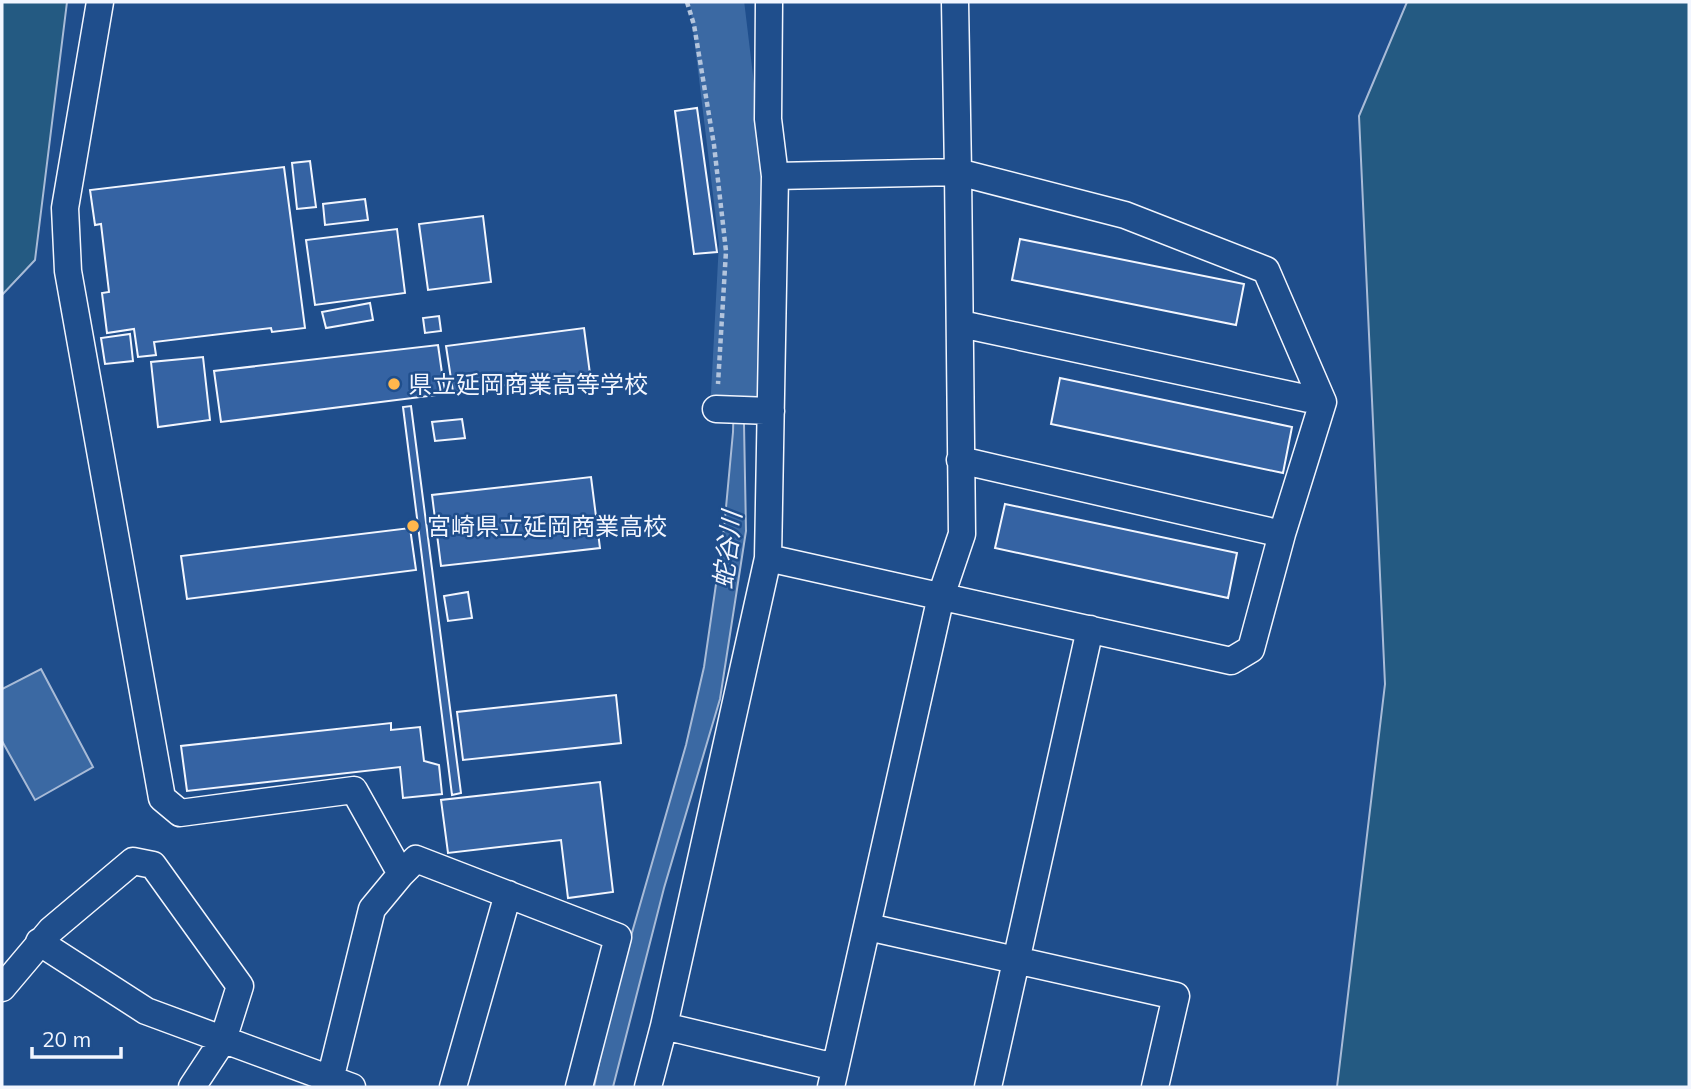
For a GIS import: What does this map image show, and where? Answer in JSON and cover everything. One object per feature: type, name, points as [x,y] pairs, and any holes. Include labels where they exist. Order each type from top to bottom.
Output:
[{"type":"street","points":[[100,2],[65,208],[68,271],[162,798],[180,813],[354,790],[401,874]]},
{"type":"street","points":[[648,1087],[664,1026],[768,558],[775,176],[768,119],[769,2]]},
{"type":"street","points":[[664,1026],[833,1077],[941,596],[962,534],[955,2]]},
{"type":"street","points":[[768,558],[1231,661],[1251,649],[1282,534],[1323,402],[1266,270],[1125,215],[958,172],[775,176]]},
{"type":"street","points":[[961,324],[1323,402]]},
{"type":"street","points":[[720,409],[769,411]]},
{"type":"street","points":[[960,460],[1282,534]]},
{"type":"street","points":[[988,1087],[1090,629]]},
{"type":"street","points":[[39,942],[146,1010],[336,1085],[372,909],[416,859],[618,937],[579,1087]]},
{"type":"street","points":[[2,988],[39,942],[133,861],[153,865],[240,986],[223,1040],[192,1087]]},
{"type":"street","points":[[453,1087],[508,894]]},
{"type":"street","points":[[868,926],[1176,996],[1155,1087]]},
{"type":"path","points":[[687,2],[694,25],[714,145],[726,251],[720,409]]},
{"type":"shaded area","points":[[2,2],[67,2],[35,260],[2,295]]},
{"type":"shaded area","points":[[1407,2],[1689,2],[1689,1087],[1337,1087],[1385,684],[1359,116]]},
{"type":"water","points":[[705,2],[723,2],[737,77],[744,159],[742,318],[746,531],[720,699],[664,888],[613,1087],[594,1087],[610,1009],[686,745],[704,667],[724,529],[733,432],[738,260],[716,56]]},
{"type":"water","points":[[41,669],[93,767],[35,800],[2,741],[2,689]]},
{"type":"building","points":[[697,108],[717,252],[694,254],[675,111]]},
{"type":"building","points":[[310,161],[316,207],[297,209],[292,163]]},
{"type":"building","points":[[284,167],[305,328],[272,332],[271,328],[154,342],[156,355],[138,357],[134,329],[107,333],[102,293],[109,292],[101,224],[95,225],[90,190]]},
{"type":"building","points":[[365,199],[368,220],[325,225],[323,204]]},
{"type":"building","points":[[483,216],[491,282],[428,290],[419,224]]},
{"type":"building","points":[[397,229],[405,293],[315,305],[306,240]]},
{"type":"building","points":[[1020,239],[1244,284],[1236,325],[1012,280]]},
{"type":"building","points":[[370,303],[373,320],[326,328],[322,312]]},
{"type":"building","points":[[439,316],[441,331],[425,333],[423,318]]},
{"type":"building","points":[[584,328],[590,374],[453,392],[446,346]]},
{"type":"building","points":[[130,334],[133,361],[105,364],[101,338]]},
{"type":"building","points":[[438,345],[445,394],[221,422],[214,371]]},
{"type":"building","points":[[203,357],[210,420],[158,427],[151,362]]},
{"type":"building","points":[[1060,378],[1292,427],[1283,473],[1051,424]]},
{"type":"building","points":[[411,406],[461,793],[452,795],[403,407]]},
{"type":"building","points":[[462,419],[465,438],[435,441],[432,422]]},
{"type":"building","name":"宮崎県立延岡商業高校","points":[[591,477],[600,548],[441,566],[432,495]]},
{"type":"building","points":[[1005,504],[1237,553],[1228,598],[995,548]]},
{"type":"building","points":[[410,528],[416,570],[187,599],[181,556]]},
{"type":"building","points":[[468,592],[472,618],[448,621],[444,596]]},
{"type":"building","points":[[616,695],[621,743],[463,760],[457,712]]},
{"type":"building","points":[[391,723],[391,730],[420,727],[424,761],[439,765],[442,794],[403,798],[400,767],[187,791],[181,746]]},
{"type":"building","points":[[600,782],[613,892],[568,898],[561,840],[448,853],[441,800]]},
{"type":"waterway","name":"蛇谷川","points":[[717,2],[746,243],[738,394]]},
{"type":"place","name":"県立延岡商業高等学校","points":[[394,384]]},
{"type":"place","name":"宮崎県立延岡商業高校","points":[[413,526]]}]
